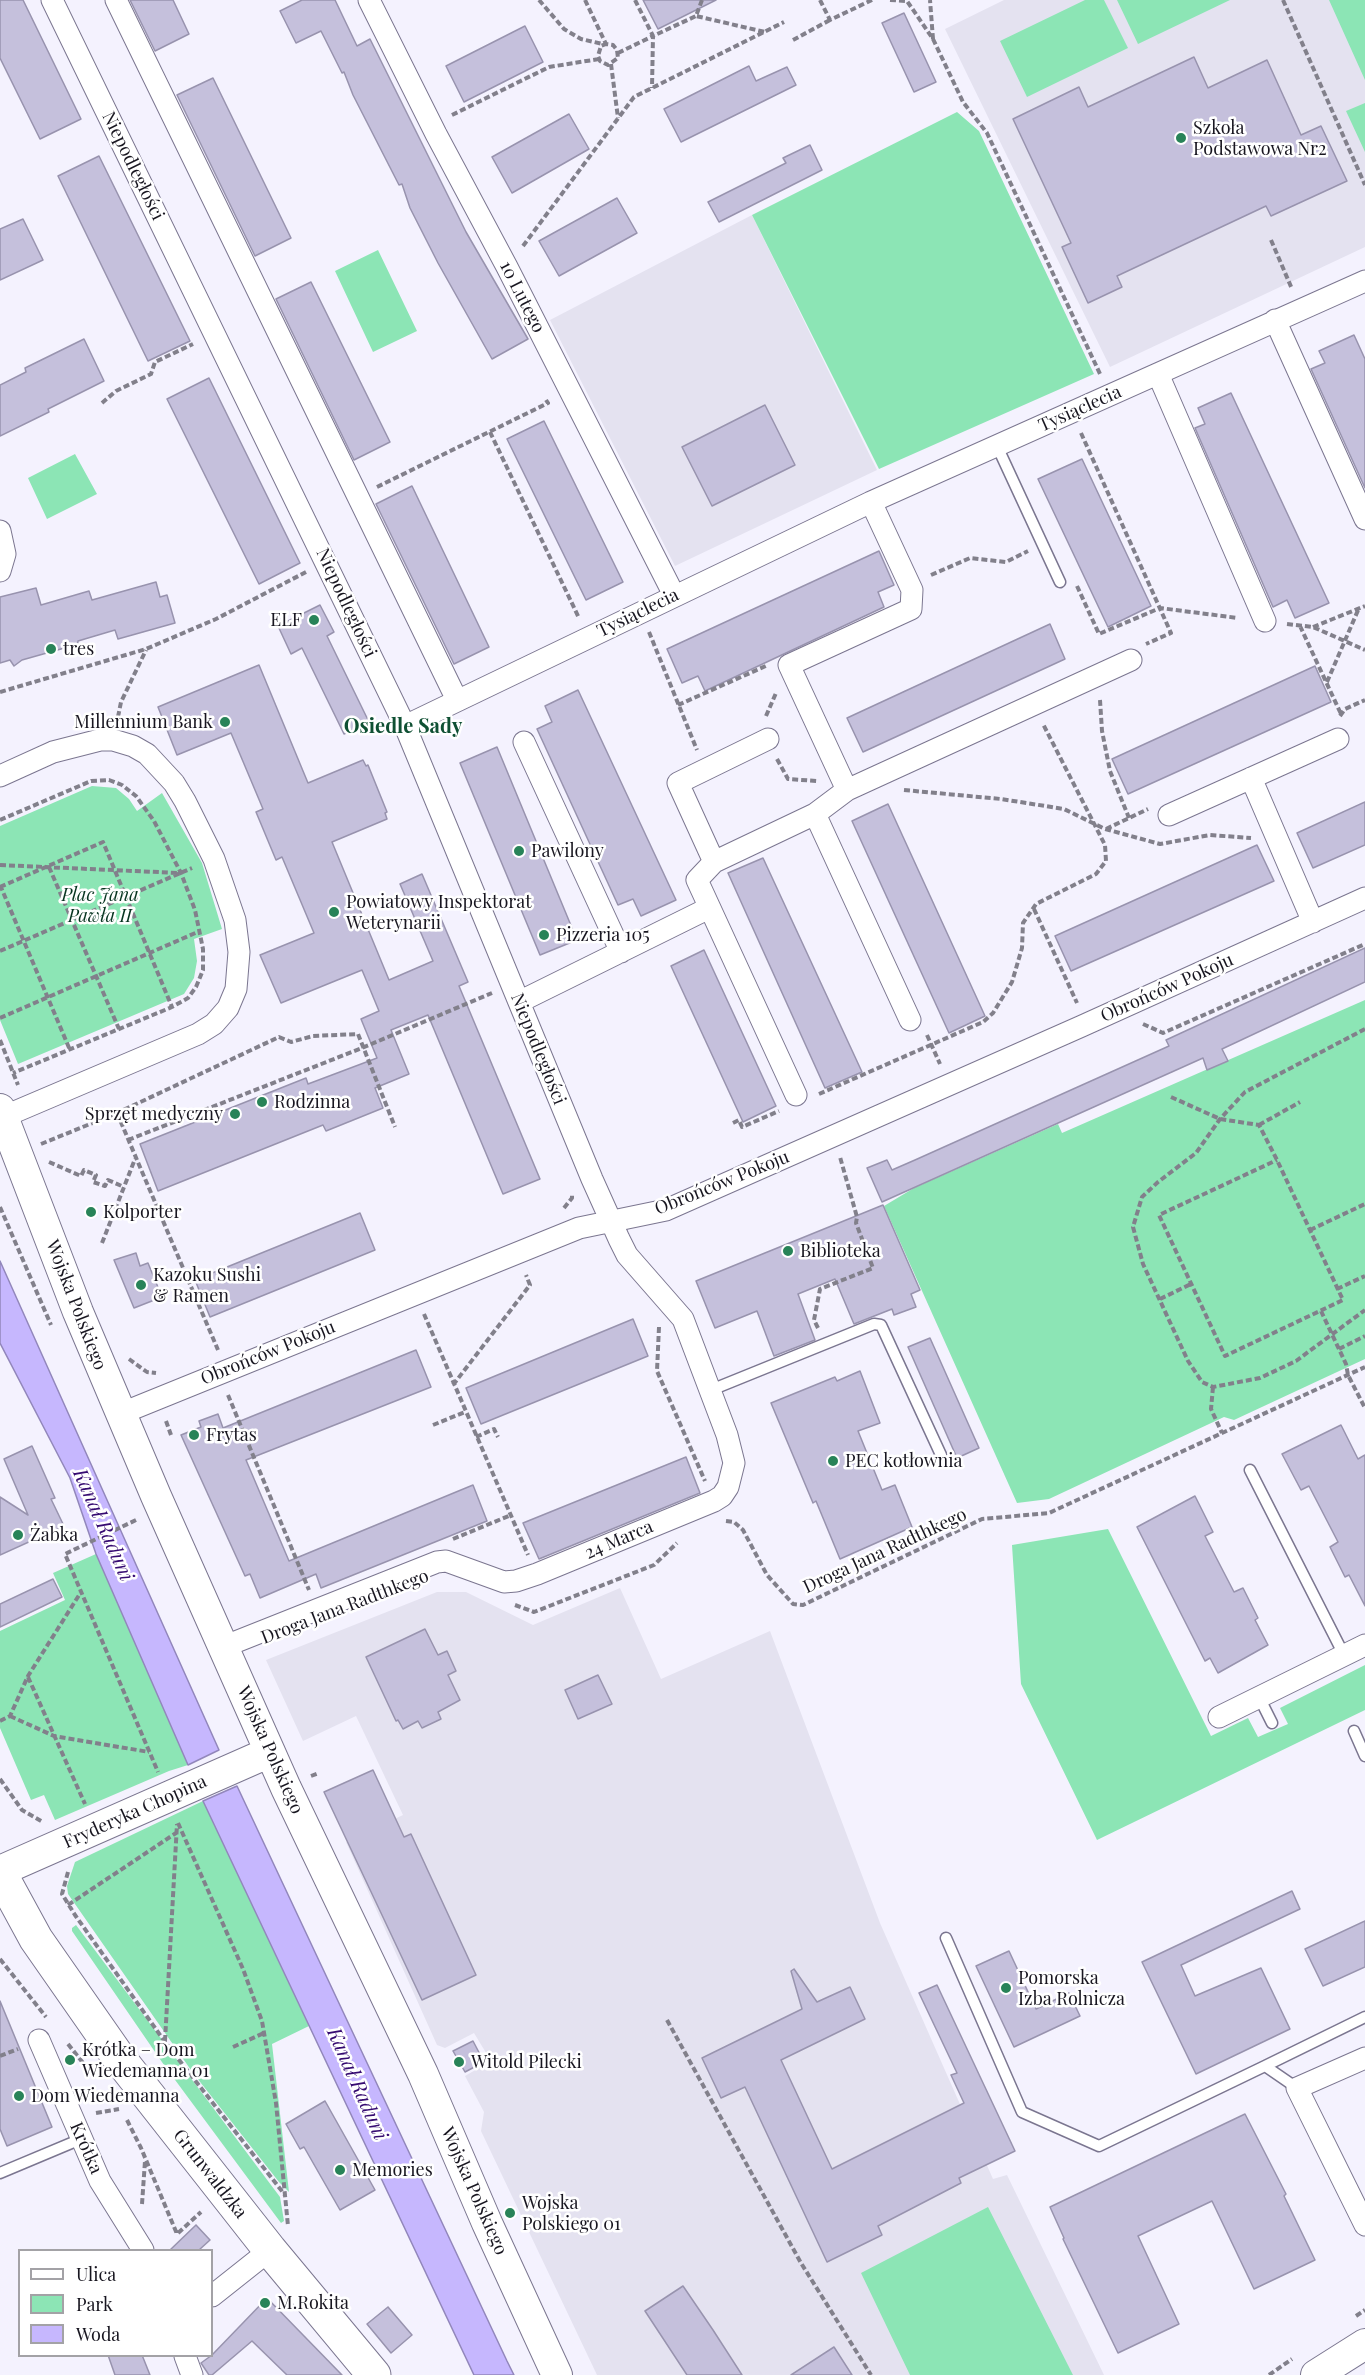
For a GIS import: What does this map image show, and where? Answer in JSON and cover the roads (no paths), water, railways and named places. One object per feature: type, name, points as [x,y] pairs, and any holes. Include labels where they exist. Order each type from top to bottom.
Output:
[{"type":"main road","name":"Grunwaldzka","points":[[0,1872],[36,1939],[119,2058],[281,2243],[374,2375]]},
{"type":"street","name":"Niepodległości","points":[[52,0],[405,726],[610,1220]]},
{"type":"street","points":[[116,0],[457,700]]},
{"type":"street","name":"10 Lutego","points":[[369,0],[674,595]]},
{"type":"street","name":"Tysiąclecia","points":[[405,726],[871,502],[1365,281]]},
{"type":"street","points":[[1275,320],[1365,519]]},
{"type":"street","points":[[1158,374],[1265,621]]},
{"type":"street","points":[[843,782],[789,665],[910,609],[912,590],[910,584],[871,502]]},
{"type":"street","points":[[0,531],[5,554],[0,571]]},
{"type":"street","points":[[806,1095],[709,908],[698,880],[714,862],[815,814],[843,782],[881,775],[1131,660]]},
{"type":"street","points":[[714,862],[678,783],[768,739]]},
{"type":"street","points":[[1169,815],[1338,739]]},
{"type":"street","name":"Wojska Polskiego","points":[[0,776],[53,752],[87,742],[113,740],[133,746],[156,762],[185,801],[214,859],[235,920],[239,952],[236,989],[228,1008],[214,1024],[198,1034],[1,1113],[120,1414],[270,1752],[423,2074],[487,2223],[557,2375]]},
{"type":"street","points":[[524,742],[621,952]]},
{"type":"street","points":[[1251,778],[1313,922]]},
{"type":"street","points":[[815,814],[910,1020]]},
{"type":"street","name":"Obrońców Pokoju","points":[[120,1414],[579,1228],[666,1210],[1365,898]]},
{"type":"street","points":[[519,1002],[709,908]]},
{"type":"street","points":[[610,1220],[627,1255],[683,1319],[711,1390]]},
{"type":"street","name":"24 Marca","points":[[223,1647],[437,1562],[446,1561],[504,1582],[516,1581],[715,1511],[728,1487],[734,1463],[711,1390]]},
{"type":"street","points":[[1219,1717],[1365,1645]]},
{"type":"street","name":"Fryderyka Chopina","points":[[0,1872],[270,1752]]},
{"type":"street","name":"Krótka","points":[[46,2032],[81,2139],[100,2181],[139,2242]]},
{"type":"street","points":[[1365,2058],[1297,2088],[1365,2225]]},
{"type":"street","points":[[213,2295],[281,2243]]},
{"type":"street","points":[[1316,2375],[1365,2344]]},
{"type":"street","points":[[186,2357],[192,2375]]},
{"type":"lane","points":[[997,446],[1060,582]]},
{"type":"lane","points":[[711,1390],[874,1324],[881,1325],[941,1455]]},
{"type":"lane","points":[[1250,1470],[1344,1655]]},
{"type":"lane","points":[[1259,1697],[1272,1724]]},
{"type":"lane","points":[[1354,1731],[1365,1756]]},
{"type":"lane","points":[[946,1938],[1023,2112],[1099,2146],[1365,2017]]},
{"type":"lane","points":[[1265,2066],[1297,2088]]},
{"type":"lane","points":[[0,2173],[81,2139]]},
{"type":"water","name":"Kanał Raduni","points":[[0,1261],[219,1750],[188,1765],[96,1554],[70,1478],[0,1343]]},
{"type":"water","name":"Kanał Raduni","points":[[237,1786],[514,2375],[474,2375],[203,1801]]},
{"type":"place","name":"Szkoła Podstawowa Nr2","points":[[1181,138]]},
{"type":"place","name":"ELF","points":[[314,620]]},
{"type":"place","name":"tres","points":[[51,649]]},
{"type":"place","name":"Millennium Bank","points":[[225,722]]},
{"type":"place","name":"Pawilony","points":[[519,851]]},
{"type":"place","name":"Powiatowy Inspektorat Weterynarii","points":[[334,912]]},
{"type":"place","name":"Pizzeria 105","points":[[544,935]]},
{"type":"place","name":"Rodzinna","points":[[262,1102]]},
{"type":"place","name":"Sprzęt medyczny","points":[[235,1114]]},
{"type":"place","name":"Kolporter","points":[[91,1212]]},
{"type":"place","name":"Biblioteka","points":[[788,1251]]},
{"type":"place","name":"Kazoku Sushi & Ramen","points":[[141,1285]]},
{"type":"place","name":"Frytas","points":[[194,1435]]},
{"type":"place","name":"PEC kotłownia","points":[[833,1461]]},
{"type":"place","name":"Żabka","points":[[18,1535]]},
{"type":"place","name":"Pomorska Izba Rolnicza","points":[[1006,1988]]},
{"type":"place","name":"Krótka – Dom Wiedemanna 01","points":[[70,2060]]},
{"type":"place","name":"Witold Pilecki","points":[[459,2062]]},
{"type":"place","name":"Dom Wiedemanna","points":[[19,2096]]},
{"type":"place","name":"Memories","points":[[340,2170]]},
{"type":"place","name":"Wojska Polskiego 01","points":[[510,2213]]},
{"type":"place","name":"M.Rokita","points":[[265,2303]]},
{"type":"district","name":"Osiedle Sady","points":[[403,727]]},
{"type":"park label","name":"Plac Jana Pawła II","points":[[100,905]]}]
